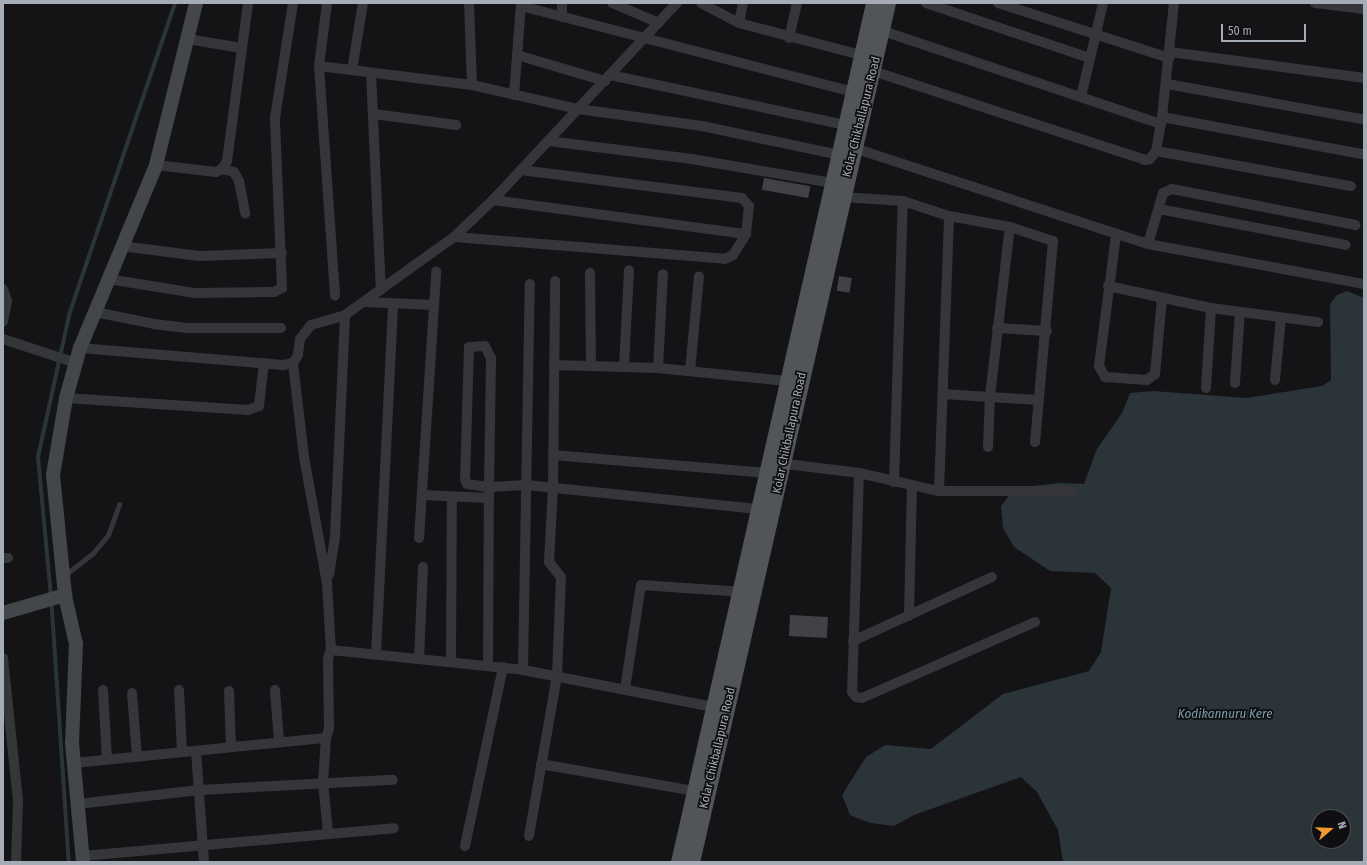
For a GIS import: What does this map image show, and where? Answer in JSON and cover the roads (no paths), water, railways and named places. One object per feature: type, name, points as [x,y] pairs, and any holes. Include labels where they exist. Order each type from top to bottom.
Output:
[{"type":"main road","name":"Kolar Chikballapura Road","points":[[692,862],[747,593],[767,467],[785,381],[832,183],[848,154],[846,125],[873,3]]},
{"type":"main road","name":"Kolar Chikballapura Road","points":[[678,862],[713,707],[783,464],[842,196],[848,154],[873,72],[883,32],[888,3]]},
{"type":"street","points":[[196,3],[156,165],[121,246],[80,348],[71,361],[52,475],[63,577],[61,597],[76,644],[72,743],[83,859],[203,843],[394,828]]},
{"type":"street","points":[[156,165],[216,172],[222,169],[226,161],[248,3]]},
{"type":"street","points":[[108,279],[183,292],[274,292],[282,288],[282,253],[275,118],[293,3]]},
{"type":"street","points":[[327,3],[319,66],[335,295]]},
{"type":"street","points":[[352,70],[363,3]]},
{"type":"street","points":[[469,3],[472,85]]},
{"type":"street","points":[[562,3],[562,17]]},
{"type":"street","points":[[612,3],[659,23]]},
{"type":"street","points":[[328,833],[323,782],[326,738],[329,728],[328,658],[331,650],[327,583],[304,457],[293,363],[298,355],[300,339],[311,325],[346,315],[454,237],[493,200],[677,3]]},
{"type":"street","points":[[701,3],[739,23],[789,38],[861,55]]},
{"type":"street","points":[[739,23],[743,3]]},
{"type":"street","points":[[789,38],[797,3]]},
{"type":"street","points":[[926,3],[1089,58]]},
{"type":"street","points":[[998,3],[1095,36],[1169,55],[1364,78]]},
{"type":"street","points":[[1080,97],[1103,3]]},
{"type":"street","points":[[873,72],[1145,160],[1156,152],[1167,84],[1174,3]]},
{"type":"street","points":[[1315,3],[1364,9]]},
{"type":"street","points":[[514,95],[521,4],[643,40],[853,92]]},
{"type":"street","points":[[883,32],[1080,97],[1161,121],[1362,154]]},
{"type":"street","points":[[188,39],[241,48]]},
{"type":"street","points":[[517,55],[607,78],[846,125]]},
{"type":"street","points":[[319,66],[472,85],[578,109],[702,126],[848,154],[1148,244],[1364,284]]},
{"type":"street","points":[[371,73],[381,290]]},
{"type":"street","points":[[1167,84],[1362,119]]},
{"type":"street","points":[[374,114],[456,125]]},
{"type":"street","points":[[548,141],[692,159],[832,183]]},
{"type":"street","points":[[1156,152],[1351,186]]},
{"type":"street","points":[[222,169],[234,172],[239,181],[245,213]]},
{"type":"street","points":[[454,237],[725,259],[733,255],[746,234],[749,206],[742,198],[521,170]]},
{"type":"street","points":[[1148,244],[1163,193],[1172,189],[1355,225]]},
{"type":"street","points":[[842,196],[903,201],[949,216],[1010,227],[1053,241],[1047,331],[1035,442]]},
{"type":"street","points":[[493,200],[746,234]]},
{"type":"street","points":[[894,482],[903,201]]},
{"type":"street","points":[[1159,209],[1346,244]]},
{"type":"street","points":[[939,491],[944,394],[949,216]]},
{"type":"street","points":[[988,447],[990,396],[1010,227]]},
{"type":"street","points":[[1116,235],[1108,286],[1099,366],[1105,377],[1147,380],[1155,374],[1162,298]]},
{"type":"street","points":[[121,246],[200,256],[282,253]]},
{"type":"street","points":[[624,366],[629,270]]},
{"type":"street","points":[[420,538],[436,272]]},
{"type":"street","points":[[590,273],[590,364]]},
{"type":"street","points":[[658,368],[663,274]]},
{"type":"street","points":[[690,370],[699,276]]},
{"type":"street","points":[[528,836],[557,676],[562,577],[549,562],[553,488],[555,281]]},
{"type":"street","points":[[523,670],[530,284]]},
{"type":"street","points":[[1108,286],[1211,308],[1318,322]]},
{"type":"street","points":[[3,289],[7,301],[3,319]]},
{"type":"street","points":[[364,302],[434,305]]},
{"type":"street","points":[[376,654],[392,303]]},
{"type":"street","points":[[1206,388],[1211,308]]},
{"type":"street","points":[[95,312],[154,324],[189,328],[281,328]]},
{"type":"street","points":[[1235,384],[1240,312]]},
{"type":"street","points":[[327,583],[335,536],[346,315]]},
{"type":"street","points":[[1275,380],[1281,318]]},
{"type":"street","points":[[997,328],[1047,331]]},
{"type":"street","points":[[3,339],[71,361]]},
{"type":"street","points":[[488,666],[489,487],[491,358],[489,348],[471,346],[467,356],[465,483],[489,487],[526,485],[760,509]]},
{"type":"street","points":[[80,348],[264,363],[293,363]]},
{"type":"street","points":[[66,398],[248,410],[259,406],[264,363]]},
{"type":"street","points":[[554,365],[590,364],[690,370],[785,381]]},
{"type":"street","points":[[944,394],[1039,400]]},
{"type":"street","points":[[553,455],[767,467],[783,464],[859,473],[912,487],[939,491],[1072,491]]},
{"type":"street","points":[[859,473],[852,692],[862,698],[1034,622]]},
{"type":"street","points":[[909,616],[912,487]]},
{"type":"street","points":[[422,495],[489,498]]},
{"type":"street","points":[[451,662],[452,497]]},
{"type":"street","points":[[419,659],[423,567]]},
{"type":"street","points":[[853,641],[992,577]]},
{"type":"street","points":[[625,689],[641,585],[747,593]]},
{"type":"street","points":[[3,613],[61,597]]},
{"type":"street","points":[[331,650],[523,670],[713,707]]},
{"type":"street","points":[[3,658],[18,800],[16,862]]},
{"type":"street","points":[[465,846],[503,668]]},
{"type":"street","points":[[103,690],[107,760]]},
{"type":"street","points":[[179,690],[182,752]]},
{"type":"street","points":[[275,690],[279,742]]},
{"type":"street","points":[[229,691],[231,747]]},
{"type":"street","points":[[132,693],[138,757]]},
{"type":"street","points":[[74,763],[326,738]]},
{"type":"street","points":[[196,751],[204,862]]},
{"type":"street","points":[[541,764],[694,790]]},
{"type":"street","points":[[78,804],[199,790],[323,782],[393,780]]},
{"type":"lane","points":[[63,577],[92,553],[108,535],[119,504]]},
{"type":"water","name":"Kodikannuru Kere","points":[[1347,291],[1364,298],[1364,862],[1063,862],[1058,830],[1037,792],[1021,777],[914,815],[894,826],[870,823],[850,815],[842,795],[866,757],[885,745],[931,749],[1003,694],[1089,671],[1101,652],[1111,588],[1095,573],[1050,571],[1014,547],[1003,528],[1001,506],[1015,488],[1060,483],[1084,484],[1097,449],[1122,413],[1130,393],[1153,391],[1246,398],[1322,386],[1331,380],[1330,304],[1337,295]]},
{"type":"waterway","points":[[51,597],[38,457],[70,312],[175,3]]},
{"type":"waterway","points":[[52,603],[69,862]]}]
